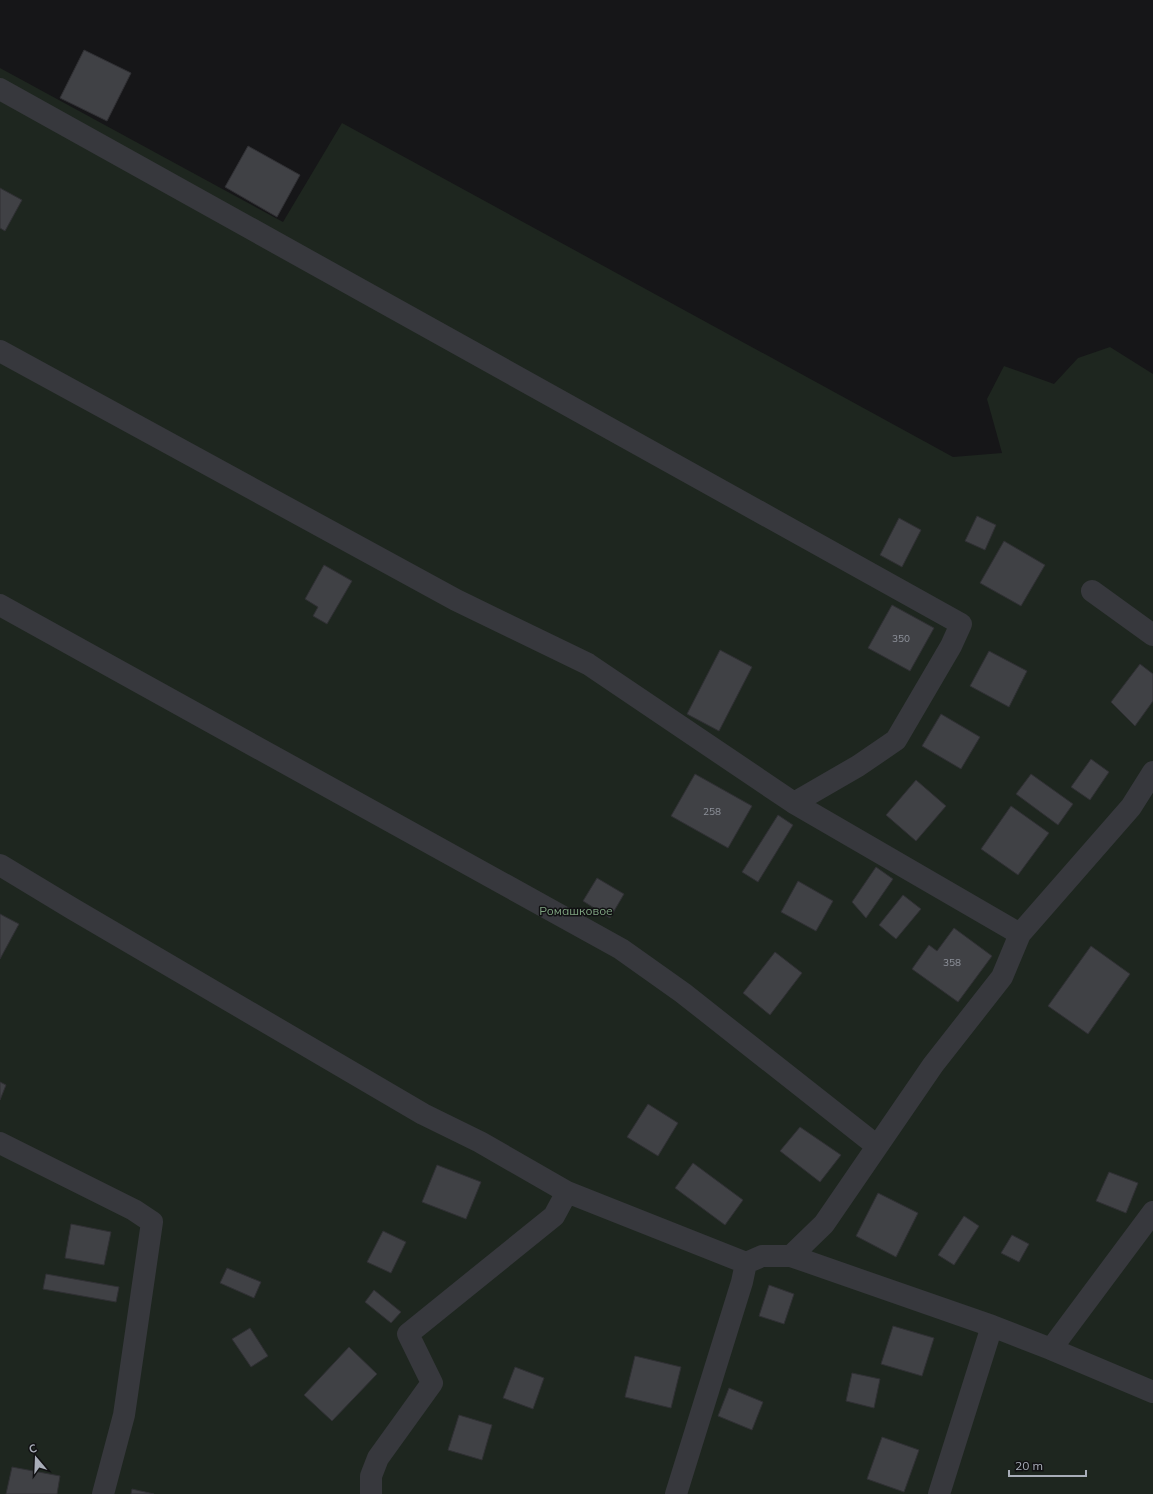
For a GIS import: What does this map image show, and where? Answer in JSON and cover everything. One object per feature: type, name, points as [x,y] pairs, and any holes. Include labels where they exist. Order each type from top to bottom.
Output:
[{"type":"lane","points":[[0,89],[961,624],[951,646],[896,740],[858,766],[794,802]]},
{"type":"lane","points":[[0,350],[456,600],[588,664],[794,802],[1020,934]]},
{"type":"lane","points":[[1092,591],[1153,635]]},
{"type":"lane","points":[[0,605],[621,949],[683,993],[876,1146]]},
{"type":"lane","points":[[792,1256],[824,1224],[876,1146],[933,1065],[1002,977],[1020,934],[1131,807],[1153,772]]},
{"type":"lane","points":[[0,865],[423,1114],[480,1142],[567,1192],[746,1263],[762,1256],[792,1256],[992,1326],[1050,1348],[1153,1392]]},
{"type":"lane","points":[[0,1143],[134,1210],[152,1222],[124,1415],[103,1494]]},
{"type":"lane","points":[[371,1494],[371,1476],[378,1458],[432,1383],[408,1334],[554,1216],[567,1192]]},
{"type":"lane","points":[[1050,1348],[1153,1212]]},
{"type":"lane","points":[[676,1494],[742,1282],[746,1263]]},
{"type":"lane","points":[[939,1494],[992,1326]]},
{"type":"green space","name":"Ромашковое","points":[[0,68],[283,222],[342,123],[953,457],[1002,453],[987,399],[1004,366],[1054,384],[1078,358],[1110,347],[1153,374],[1153,1494],[0,1494]]},
{"type":"building","points":[[84,50],[131,73],[107,121],[60,98]]},
{"type":"building","points":[[248,146],[300,175],[277,217],[225,187]]},
{"type":"building","points":[[0,188],[22,200],[5,231],[0,228]]},
{"type":"building","points":[[977,516],[996,525],[985,550],[965,541]]},
{"type":"building","points":[[899,518],[921,530],[902,567],[880,555]]},
{"type":"building","points":[[1004,541],[1045,565],[1021,606],[980,583]]},
{"type":"building","points":[[324,565],[352,581],[327,624],[313,616],[318,607],[305,599]]},
{"type":"building","points":[[892,605],[934,628],[910,671],[868,648]]},
{"type":"building","points":[[720,650],[752,667],[719,731],[687,714]]},
{"type":"building","points":[[989,651],[1027,671],[1009,707],[970,686]]},
{"type":"building","points":[[1140,664],[1153,674],[1153,701],[1135,726],[1111,702]]},
{"type":"building","points":[[941,714],[980,737],[961,769],[922,746]]},
{"type":"building","points":[[1091,759],[1109,772],[1090,800],[1071,787]]},
{"type":"building","points":[[695,774],[752,806],[728,848],[671,816]]},
{"type":"building","points":[[1031,774],[1073,804],[1058,825],[1016,794]]},
{"type":"building","points":[[916,780],[946,806],[916,841],[886,815]]},
{"type":"building","points":[[1011,806],[1049,833],[1018,875],[981,849]]},
{"type":"building","points":[[778,815],[793,825],[758,882],[742,872]]},
{"type":"building","points":[[876,867],[893,879],[866,918],[852,902]]},
{"type":"building","points":[[597,878],[624,894],[610,918],[583,901]]},
{"type":"building","points":[[798,881],[833,901],[816,931],[781,912]]},
{"type":"building","points":[[903,895],[921,909],[896,939],[879,925]]},
{"type":"building","points":[[0,914],[19,924],[0,959]]},
{"type":"building","points":[[954,928],[992,956],[958,1002],[912,969],[929,945],[937,951]]},
{"type":"building","points":[[1091,946],[1130,974],[1088,1034],[1048,1006]]},
{"type":"building","points":[[775,952],[802,973],[770,1015],[743,993]]},
{"type":"building","points":[[0,1082],[6,1085],[0,1100]]},
{"type":"building","points":[[648,1104],[678,1123],[658,1156],[627,1137]]},
{"type":"building","points":[[800,1127],[841,1155],[820,1182],[780,1151]]},
{"type":"building","points":[[693,1163],[743,1200],[725,1225],[675,1188]]},
{"type":"building","points":[[437,1165],[481,1182],[466,1219],[422,1202]]},
{"type":"building","points":[[1109,1172],[1138,1183],[1126,1213],[1096,1201]]},
{"type":"building","points":[[878,1193],[918,1213],[896,1257],[856,1236]]},
{"type":"building","points":[[964,1216],[979,1226],[954,1265],[938,1255]]},
{"type":"building","points":[[71,1224],[111,1232],[104,1265],[65,1258]]},
{"type":"building","points":[[383,1231],[406,1242],[391,1273],[367,1262]]},
{"type":"building","points":[[1012,1235],[1029,1244],[1019,1262],[1001,1253]]},
{"type":"building","points":[[227,1268],[261,1282],[254,1298],[220,1283]]},
{"type":"building","points":[[46,1274],[119,1287],[116,1302],[43,1289]]},
{"type":"building","points":[[769,1285],[794,1294],[784,1324],[759,1316]]},
{"type":"building","points":[[374,1290],[401,1312],[391,1323],[365,1302]]},
{"type":"building","points":[[893,1326],[934,1338],[922,1376],[881,1364]]},
{"type":"building","points":[[250,1328],[268,1356],[251,1367],[232,1339]]},
{"type":"building","points":[[349,1347],[377,1374],[332,1421],[304,1395]]},
{"type":"building","points":[[635,1356],[681,1367],[671,1408],[625,1397]]},
{"type":"building","points":[[515,1367],[544,1378],[533,1409],[503,1398]]},
{"type":"building","points":[[852,1373],[880,1379],[874,1408],[846,1401]]},
{"type":"building","points":[[729,1388],[763,1402],[752,1430],[718,1416]]},
{"type":"building","points":[[459,1415],[492,1425],[482,1460],[448,1450]]},
{"type":"building","points":[[882,1437],[919,1450],[904,1492],[867,1479]]},
{"type":"building","points":[[12,1467],[60,1476],[57,1494],[6,1494]]},
{"type":"building","points":[[132,1489],[154,1494],[131,1494]]}]
